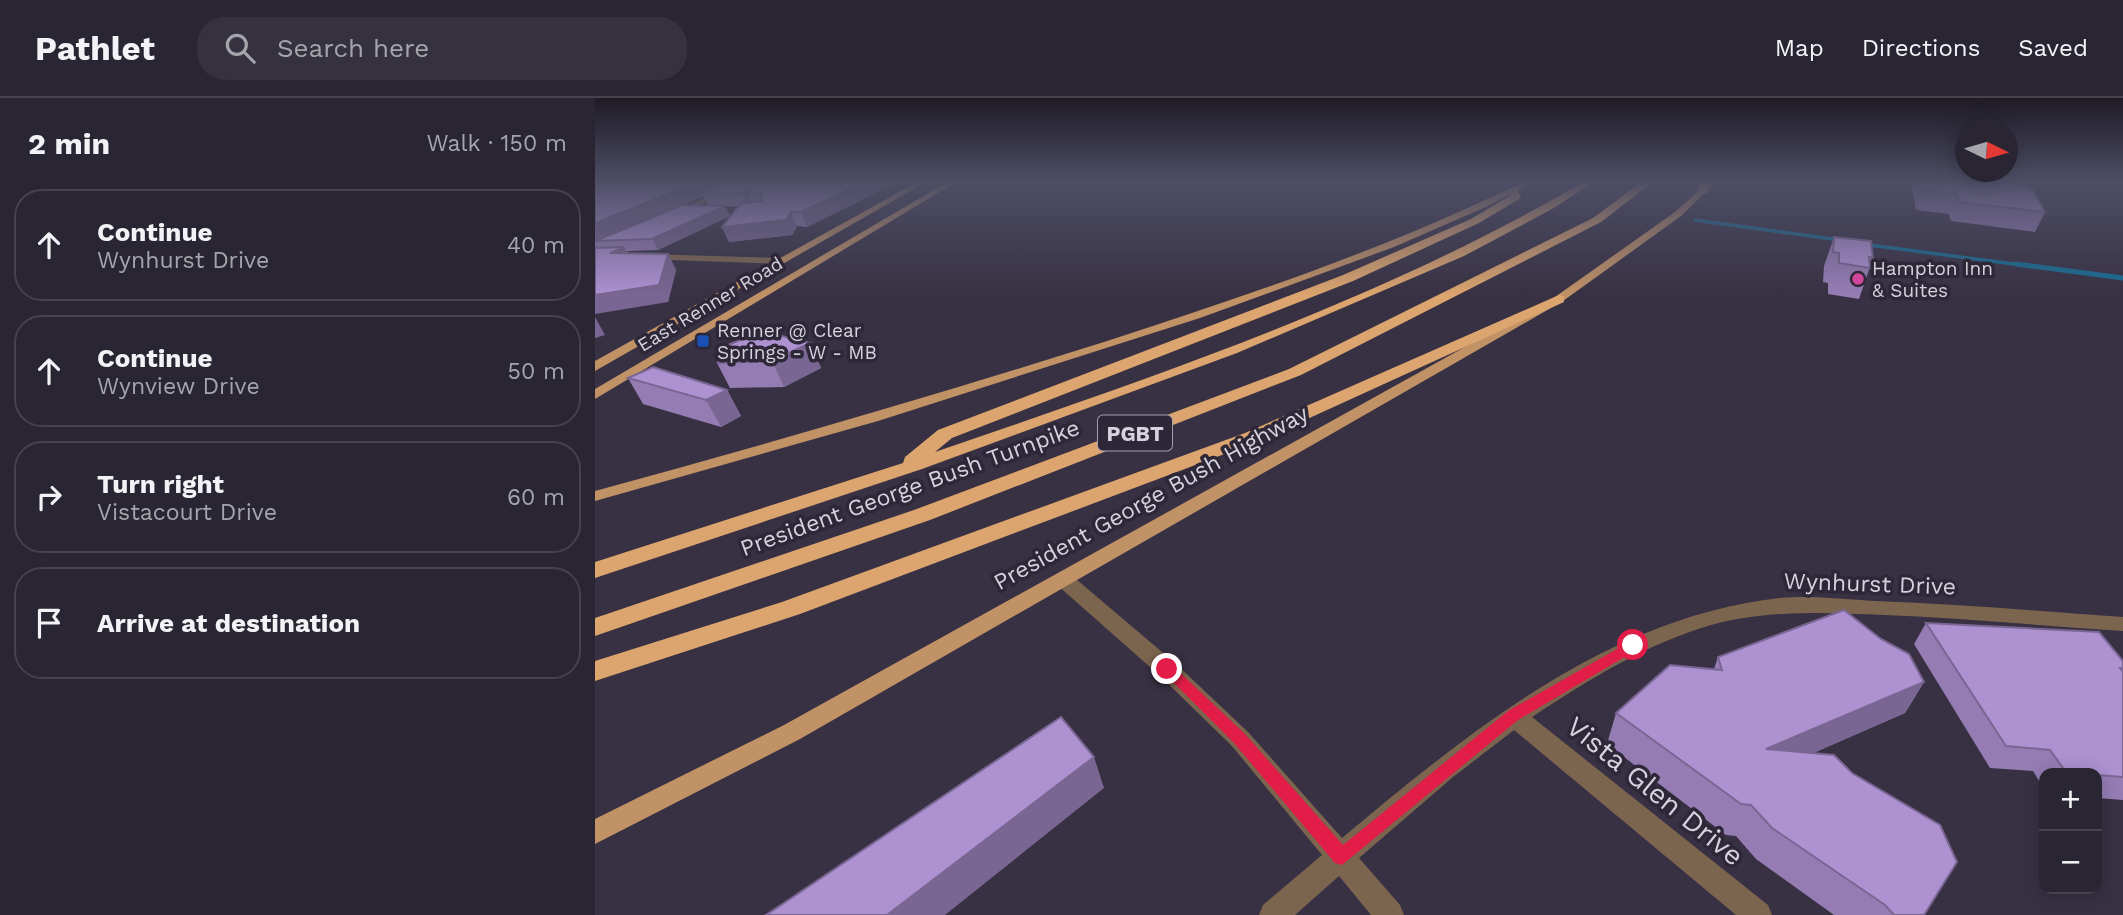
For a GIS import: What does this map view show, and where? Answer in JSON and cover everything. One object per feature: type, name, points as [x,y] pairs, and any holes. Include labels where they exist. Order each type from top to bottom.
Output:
[{"type":"highway","points":[[902,469],[945,434],[1261,313],[1419,247],[1478,219]]},
{"type":"highway","name":"President George Bush Turnpike","points":[[595,570],[902,469],[1146,382],[1333,308],[1473,245],[1521,219]]},
{"type":"highway","name":"President George Bush Turnpike","points":[[595,626],[922,516],[1295,372],[1598,219]]},
{"type":"highway","points":[[595,671],[791,608],[1252,437],[1559,299]]},
{"type":"main road","name":"East Renner Road","points":[[595,367],[856,219]]},
{"type":"main road","name":"East Renner Road","points":[[595,395],[886,219]]},
{"type":"main road","points":[[595,496],[950,397],[1248,298],[1450,219]]},
{"type":"main road","name":"President George Bush Highway","points":[[595,832],[793,732],[1559,299],[1671,219]]},
{"type":"main road","points":[[782,261],[818,262]]},
{"type":"main road","points":[[623,379],[612,375],[688,327],[691,323],[687,315]]},
{"type":"street","points":[[632,257],[782,261]]},
{"type":"street","points":[[1063,579],[1167,669],[1240,738],[1390,915]]},
{"type":"street","name":"Wynhurst Drive","points":[[1273,915],[1513,715],[1633,645],[1709,620],[1780,605],[1890,608],[2123,624]]},
{"type":"street","name":"Vista Glen Drive","points":[[1513,715],[1758,915]]},
{"type":"building","points":[[648,219],[696,219],[652,239],[595,241]]},
{"type":"building","points":[[728,219],[787,219],[786,220],[722,227]]},
{"type":"building","points":[[1834,237],[1871,241],[1873,258],[1869,257],[1870,268],[1839,263],[1839,253],[1833,252]]},
{"type":"building","points":[[624,247],[610,253],[668,254],[659,285],[595,295],[595,248]]},
{"type":"building","points":[[762,331],[810,343],[772,361],[717,363],[739,351],[723,347]]},
{"type":"building","points":[[653,367],[727,390],[706,400],[628,378]]},
{"type":"building","points":[[1844,610],[1881,639],[1909,654],[1924,682],[1766,749],[1834,755],[1852,773],[1940,825],[1957,862],[1924,915],[1894,915],[1885,905],[1772,828],[1751,805],[1741,804],[1616,713],[1670,665],[1722,670],[1718,657]]},
{"type":"building","points":[[1926,623],[2099,632],[2123,661],[2123,668],[2120,668],[2123,672],[2123,777],[2102,775],[2102,768],[2063,768],[2050,750],[2006,746]]},
{"type":"building","points":[[1061,717],[1094,757],[887,915],[766,915]]},
{"type":"waterway","points":[[1695,220],[1840,240]]},
{"type":"waterway","points":[[1862,244],[2029,266]]},
{"type":"waterway","points":[[2016,264],[2123,278]]},
{"type":"place","name":"Hampton Inn & Suites","points":[[1858,279]]},
{"type":"place","name":"Renner @ Clear Springs - W - MB","points":[[703,341]]},
{"type":"route","points":[[1167,669],[1240,738],[1342,857],[1513,715],[1633,645]]}]
